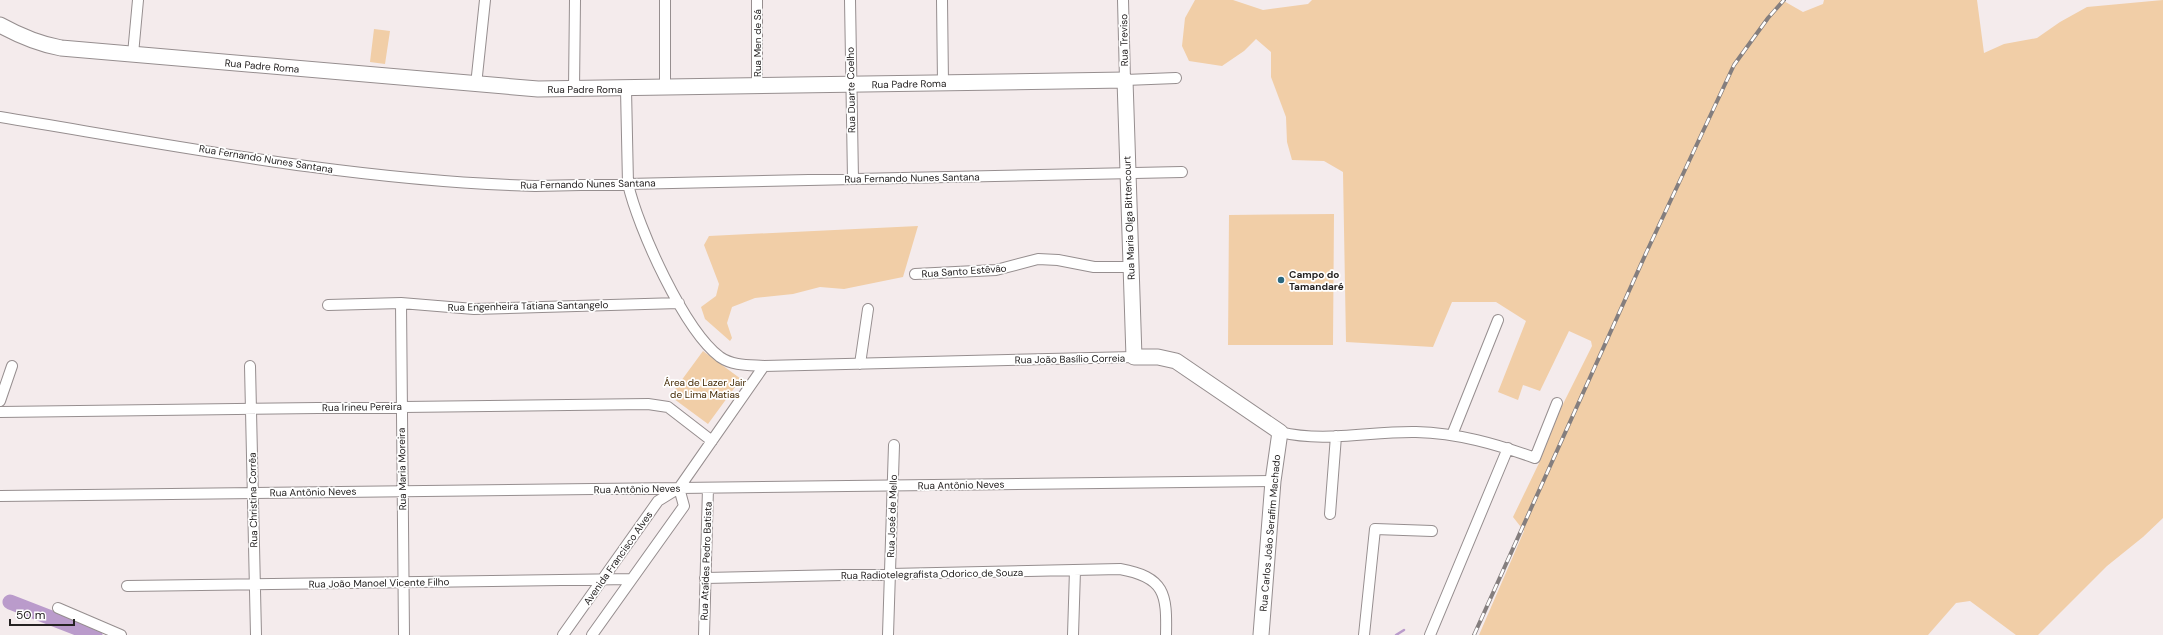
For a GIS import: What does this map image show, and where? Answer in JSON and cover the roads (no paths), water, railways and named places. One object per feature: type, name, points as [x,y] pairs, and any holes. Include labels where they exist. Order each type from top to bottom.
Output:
[{"type":"street","points":[[132,54],[138,0]]},
{"type":"street","points":[[476,85],[485,0]]},
{"type":"street","points":[[574,89],[575,0]]},
{"type":"street","points":[[665,0],[666,88]]},
{"type":"street","name":"Rua Men de Sá","points":[[757,0],[757,86]]},
{"type":"street","name":"Rua Duarte Coelho","points":[[850,0],[853,179]]},
{"type":"street","points":[[942,0],[943,83]]},
{"type":"street","name":"Rua Treviso","points":[[1123,0],[1125,80]]},
{"type":"street","name":"Rua Padre Roma","points":[[0,25],[43,45],[476,85],[574,89],[626,89],[1176,78]]},
{"type":"street","name":"Rua Maria Olga Bittencourt","points":[[1125,80],[1134,357]]},
{"type":"street","name":"Rua João Basílio Correia","points":[[626,89],[628,184],[647,239],[679,303],[699,334],[721,357],[738,364],[764,366],[1158,357],[1181,364],[1280,432],[1306,436],[1416,432],[1452,435],[1508,448],[1535,458],[1557,403]]},
{"type":"street","name":"Rua Fernando Nunes Santana","points":[[0,118],[384,176],[484,184],[535,186],[1182,172]]},
{"type":"street","name":"Rua Santo Estêvão","points":[[915,274],[996,270],[1038,259],[1058,260],[1094,267],[1130,267]]},
{"type":"street","name":"Rua Engenheira Tatiana Santangelo","points":[[328,305],[401,303],[474,309],[679,303]]},
{"type":"street","name":"Rua Maria Moreira","points":[[401,303],[404,635]]},
{"type":"street","points":[[860,364],[868,310]]},
{"type":"street","points":[[1452,435],[1498,320]]},
{"type":"street","points":[[0,401],[12,366]]},
{"type":"street","name":"Rua Christina Corrêa","points":[[250,366],[256,635]]},
{"type":"street","name":"Avenida Francisco Alves","points":[[563,635],[658,501],[679,488],[764,366]]},
{"type":"street","name":"Rua Irineu Pereira","points":[[0,412],[660,404],[676,412],[712,441]]},
{"type":"street","name":"Rua Carlos João Serafim Machado","points":[[1261,635],[1273,481],[1280,432]]},
{"type":"street","points":[[1330,514],[1336,436]]},
{"type":"street","name":"Rua José de Mello","points":[[888,635],[894,445]]},
{"type":"street","points":[[1430,635],[1508,448]]},
{"type":"street","name":"Rua Antônio Neves","points":[[0,496],[1273,481]]},
{"type":"street","points":[[592,635],[684,506],[679,488]]},
{"type":"street","name":"Rua Ataídes Pedro Batista","points":[[704,635],[708,488]]},
{"type":"street","points":[[1364,635],[1375,529],[1432,530]]},
{"type":"street","name":"Rua Radiotelegrafista Odorico de Souza","points":[[705,578],[1120,569],[1139,573],[1155,582],[1165,599],[1167,608],[1166,635]]},
{"type":"street","points":[[1073,635],[1075,570]]},
{"type":"street","name":"Rua João Manoel Vicente Filho","points":[[127,586],[631,579]]},
{"type":"street","points":[[58,608],[121,635]]},
{"type":"waterway","points":[[10,602],[95,635]]},
{"type":"waterway","points":[[1396,635],[1404,630]]},
{"type":"railway","points":[[1474,635],[1647,251],[1734,65],[1768,18],[1784,0]]},
{"type":"place","name":"Campo do Tamandaré","points":[[1281,280]]},
{"type":"park label","name":"Área de Lazer Jair de Lima Matias","points":[[705,388]]}]
